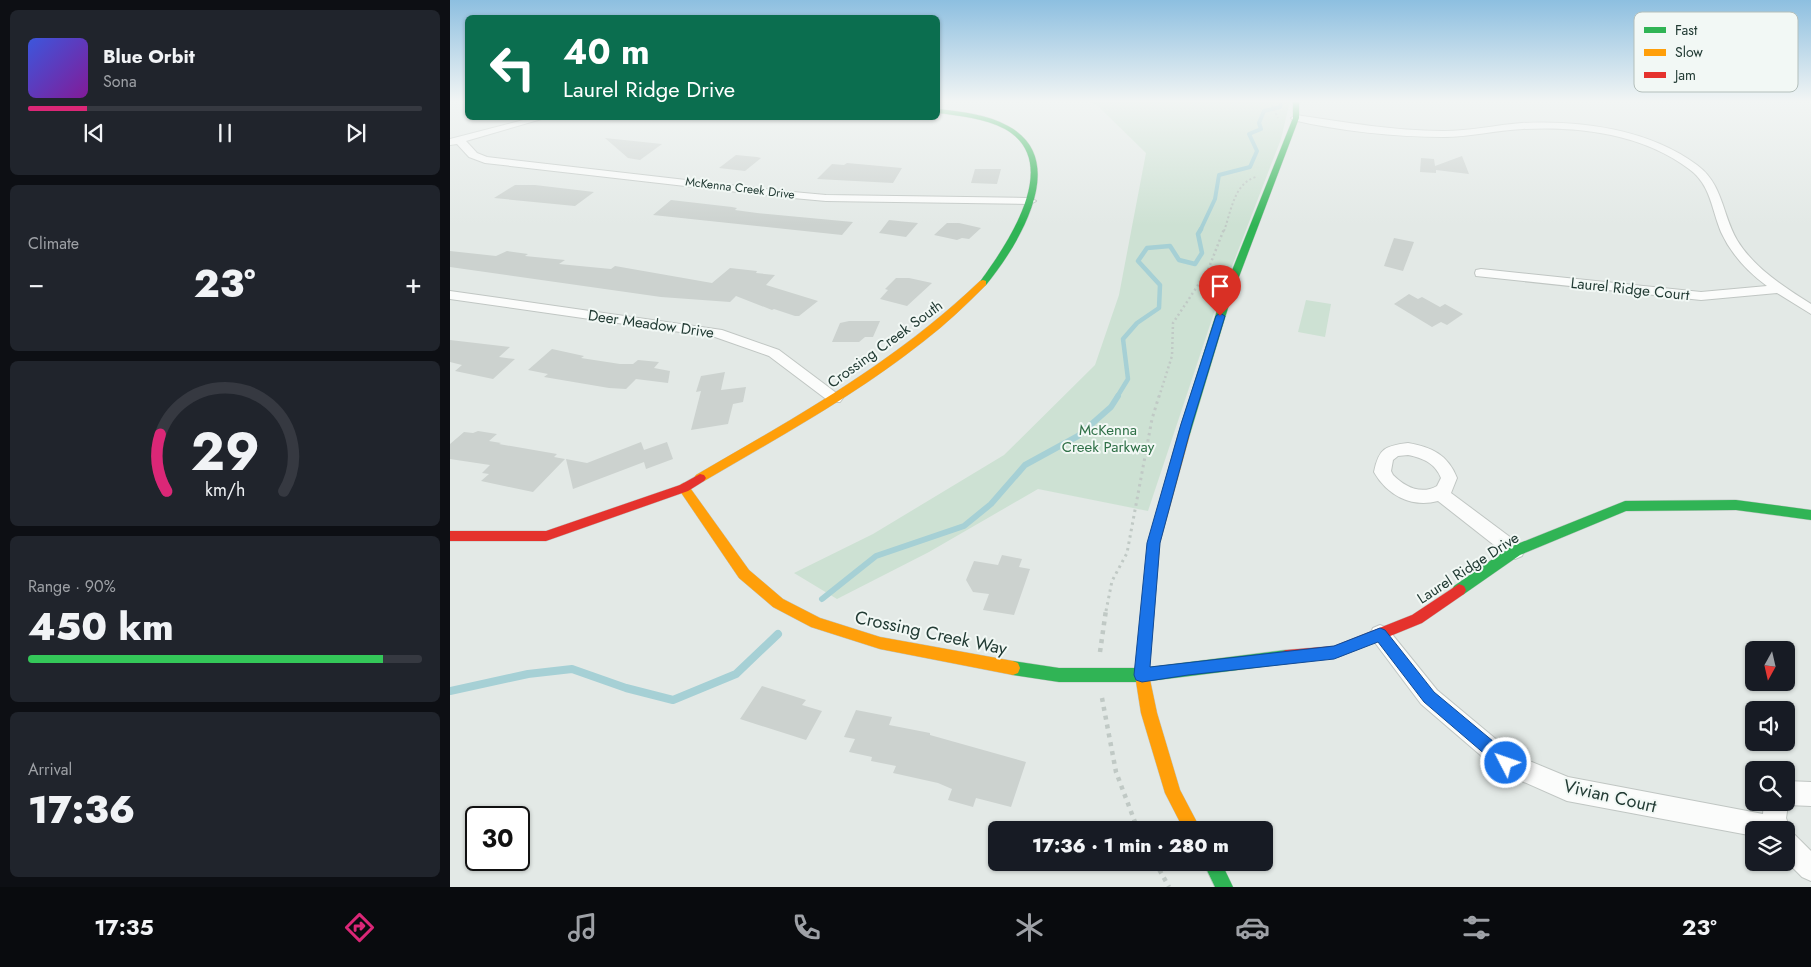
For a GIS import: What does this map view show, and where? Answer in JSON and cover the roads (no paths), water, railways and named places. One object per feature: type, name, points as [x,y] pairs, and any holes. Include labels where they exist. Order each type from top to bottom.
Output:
[{"type":"street","name":"McKenna Creek Drive","points":[[456,142],[473,155],[485,160],[782,194],[826,198],[1030,201]]},
{"type":"street","name":"Crossing Creek South","points":[[450,536],[546,536],[684,488],[835,398],[923,337],[958,309],[986,280],[1005,255],[1020,230],[1030,201],[1034,172],[1032,155],[1025,142]]},
{"type":"street","points":[[1188,821],[1173,793],[1149,714],[1142,675],[1154,543],[1175,464],[1226,298],[1287,142]]},
{"type":"street","points":[[1643,142],[1678,158],[1708,180],[1716,196],[1731,241],[1762,276],[1811,310]]},
{"type":"street","name":"Laurel Ridge Court","points":[[1481,274],[1701,296],[1778,288]]},
{"type":"street","name":"Deer Meadow Drive","points":[[450,295],[717,333],[774,353],[835,398]]},
{"type":"street","name":"Crossing Creek Way","points":[[684,488],[744,574],[778,603],[816,623],[880,643],[1010,668],[1059,675],[1142,675]]},
{"type":"street","points":[[1441,493],[1449,502],[1516,551]]},
{"type":"street","name":"Laurel Ridge Drive","points":[[1142,675],[1334,652],[1417,619],[1516,551],[1625,506],[1736,505],[1811,515]]},
{"type":"street","name":"Vivian Court","points":[[1380,634],[1429,697],[1506,763],[1568,789],[1745,826]]},
{"type":"street","points":[[1795,793],[1811,794]]},
{"type":"street","points":[[1795,850],[1811,868]]},
{"type":"street","points":[[1215,871],[1224,887]]},
{"type":"waterway","points":[[1201,229],[1215,199],[1219,175],[1250,167],[1257,151],[1253,142]]},
{"type":"waterway","points":[[1117,397],[1128,379],[1123,339],[1137,323],[1159,308],[1160,285],[1138,261],[1147,248],[1170,246],[1179,260],[1195,264],[1202,253],[1198,234],[1201,229]]},
{"type":"waterway","points":[[822,599],[876,556],[964,526],[991,504],[1025,465],[1078,436],[1111,407],[1118,396]]},
{"type":"waterway","points":[[450,691],[528,674],[572,669],[626,688],[673,700],[736,674],[778,634]]},
{"type":"park label","name":"McKenna Creek Parkway","points":[[1108,438]]}]
